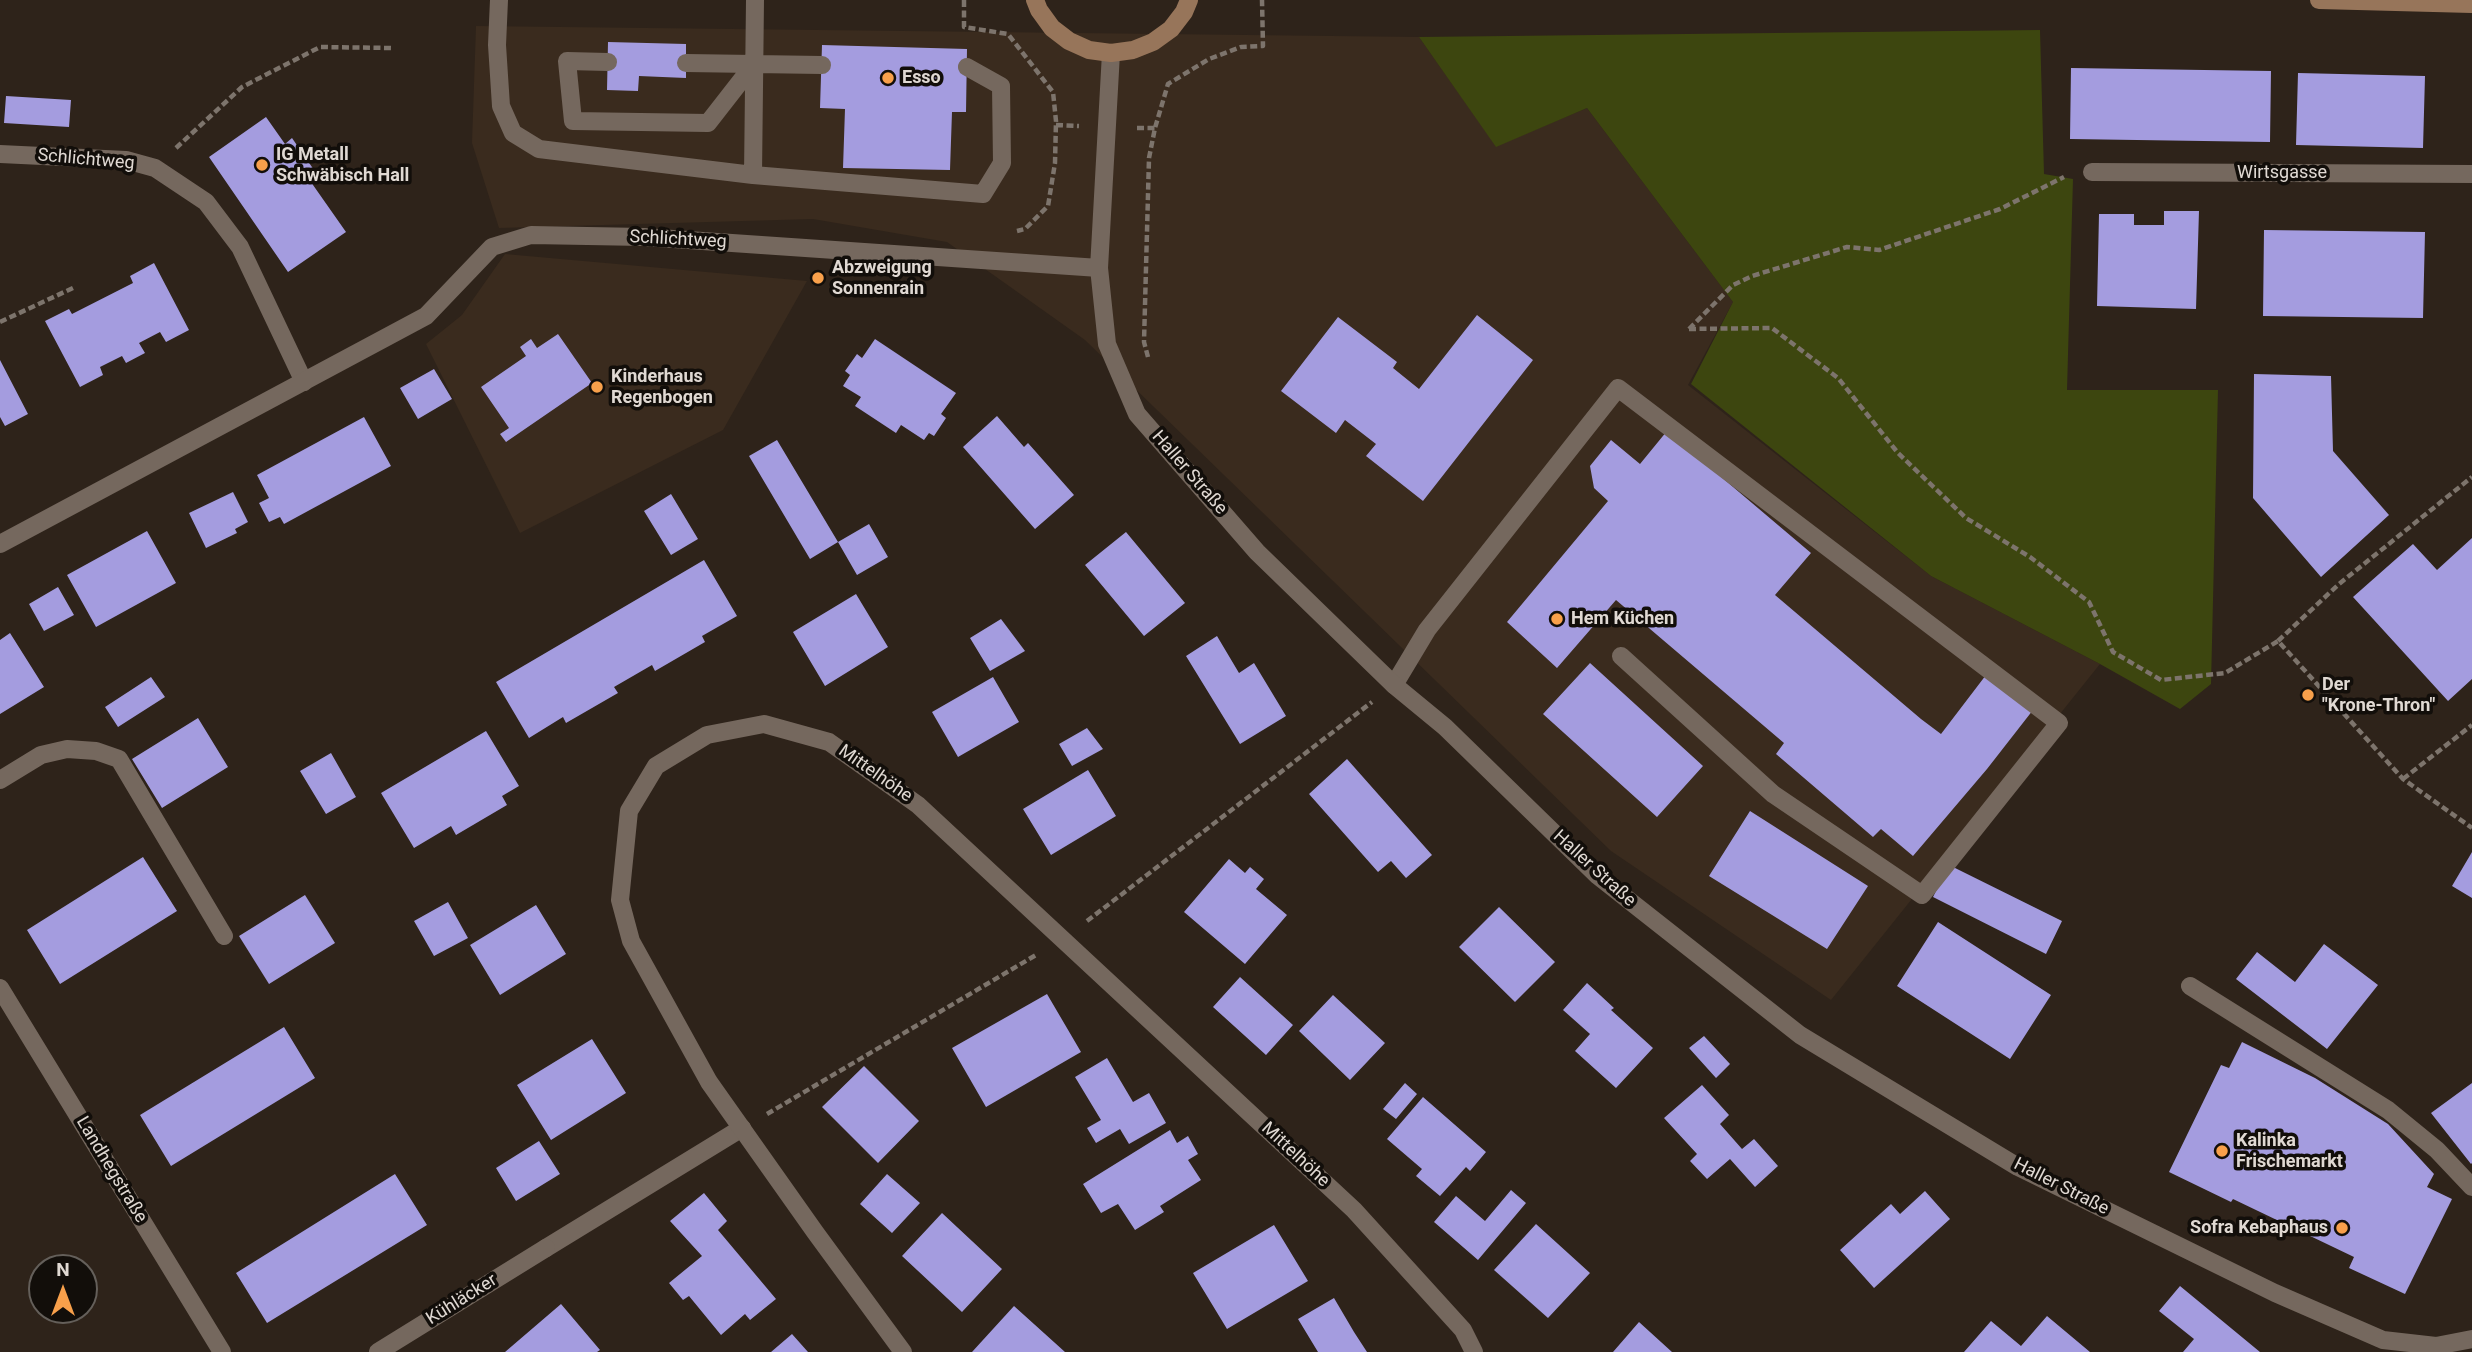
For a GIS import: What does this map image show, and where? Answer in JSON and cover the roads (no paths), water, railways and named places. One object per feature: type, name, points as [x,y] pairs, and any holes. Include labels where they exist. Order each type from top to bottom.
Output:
[{"type":"main road","points":[[1035,0],[1052,28],[1069,41],[1089,50],[1111,53],[1133,50],[1153,42],[1171,29],[1189,0]]},
{"type":"main road","points":[[2319,0],[2472,4]]},
{"type":"street","points":[[499,0],[497,45],[501,106],[513,133],[539,149],[753,175],[984,194],[1002,163],[1001,86],[967,67]]},
{"type":"street","points":[[753,175],[755,0]]},
{"type":"street","name":"Haller Straße","points":[[1111,53],[1099,268],[1107,344],[1137,414],[1257,552],[1394,685],[1445,727],[1598,876],[1800,1035],[2018,1167],[2379,1346],[2435,1346],[2472,1339]]},
{"type":"street","points":[[608,62],[567,61],[573,121],[708,123],[754,64]]},
{"type":"street","points":[[686,63],[821,65]]},
{"type":"street","name":"Schlichtweg","points":[[0,153],[126,160],[155,168],[206,202],[240,247],[304,382]]},
{"type":"street","name":"Wirtsgasse","points":[[2092,172],[2472,174]]},
{"type":"street","name":"Schlichtweg","points":[[0,544],[426,316],[492,247],[531,235],[644,237],[1099,268]]},
{"type":"street","points":[[1394,685],[1427,630],[1618,388],[2059,723],[1922,895],[1773,794],[1621,656]]},
{"type":"street","name":"Mittelhöhe","points":[[903,1352],[709,1082],[631,941],[620,900],[629,811],[656,766],[707,735],[764,724],[829,742],[918,805],[1354,1210],[1464,1330],[1474,1352]]},
{"type":"street","points":[[0,780],[41,755],[67,748],[96,751],[119,759],[224,936]]},
{"type":"street","points":[[2190,986],[2388,1110],[2437,1150],[2472,1187]]},
{"type":"street","name":"Landhegstraße","points":[[0,988],[222,1352]]},
{"type":"street","name":"Kühläcker","points":[[378,1352],[742,1128]]},
{"type":"place","name":"Esso","points":[[888,78]]},
{"type":"place","name":"IG Metall Schwäbisch Hall","points":[[262,165]]},
{"type":"place","name":"Abzweigung Sonnenrain","points":[[818,278]]},
{"type":"place","name":"Kinderhaus Regenbogen","points":[[597,387]]},
{"type":"place","name":"Hem Küchen","points":[[1557,619]]},
{"type":"place","name":"Der \"Krone-Thron\"","points":[[2308,695]]},
{"type":"place","name":"Kalinka Frischemarkt","points":[[2222,1151]]},
{"type":"place","name":"Sofra Kebaphaus","points":[[2342,1228]]}]
